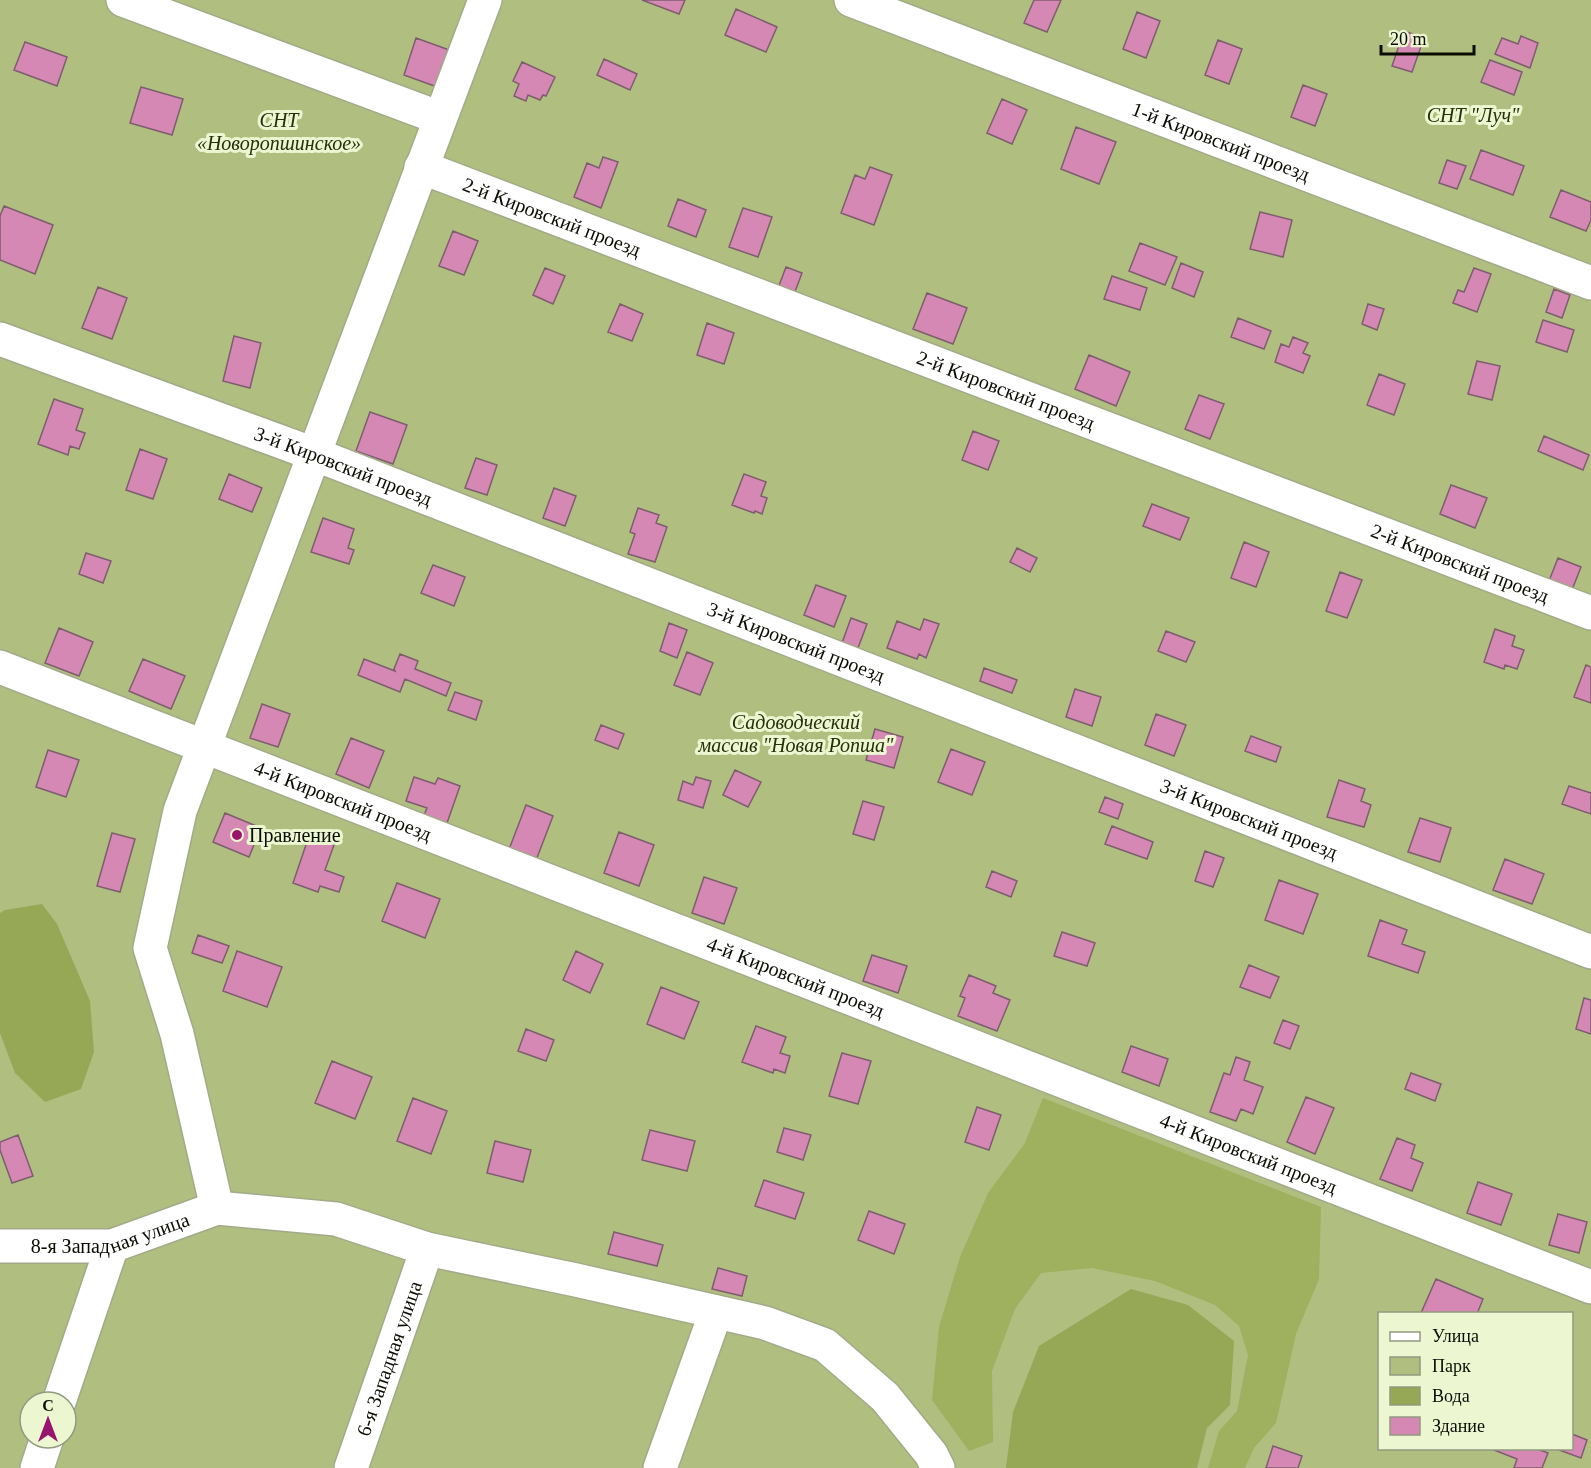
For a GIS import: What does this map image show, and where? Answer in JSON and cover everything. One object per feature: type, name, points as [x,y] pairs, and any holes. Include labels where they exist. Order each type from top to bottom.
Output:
[{"type":"street","points":[[123,0],[440,118]]},
{"type":"street","points":[[485,0],[180,812],[150,948],[177,1034],[217,1208],[336,1219],[427,1250],[576,1280],[765,1323],[825,1345],[885,1397],[931,1454],[938,1468]]},
{"type":"street","name":"1-й Кировский проезд","points":[[851,0],[1591,283]]},
{"type":"street","name":"2-й Кировский проезд","points":[[421,167],[1591,613]]},
{"type":"street","name":"3-й Кировский проезд","points":[[0,339],[314,454],[1591,952]]},
{"type":"street","name":"4-й Кировский проезд","points":[[0,667],[1591,1287]]},
{"type":"street","name":"8-я Западная улица","points":[[0,1246],[112,1246],[217,1208]]},
{"type":"street","points":[[63,1390],[112,1246]]},
{"type":"street","name":"6-я Западная улица","points":[[351,1468],[427,1250]]},
{"type":"street","points":[[660,1468],[716,1312]]},
{"type":"street","points":[[37,1468],[43,1450]]},
{"type":"green space","name":"Садоводческий массив \"Новая Ропша\"","points":[[0,0],[1591,0],[1591,1468],[0,1468]]},
{"type":"shaded area","points":[[1043,1098],[1321,1207],[1319,1279],[1296,1334],[1276,1423],[1254,1448],[1245,1468],[1208,1468],[1219,1431],[1237,1411],[1248,1355],[1239,1326],[1215,1305],[1155,1281],[1092,1268],[1041,1273],[1015,1309],[992,1371],[993,1442],[969,1451],[932,1400],[939,1327],[960,1257],[988,1193],[1025,1143]]},
{"type":"water","points":[[42,904],[57,924],[90,1001],[94,1052],[81,1089],[45,1102],[15,1073],[0,1033],[0,913],[5,910]]},
{"type":"water","points":[[1131,1289],[1188,1305],[1234,1341],[1230,1405],[1207,1428],[1197,1468],[1006,1468],[1013,1412],[1039,1346]]},
{"type":"building","points":[[642,0],[685,0],[679,14]]},
{"type":"building","points":[[1034,0],[1061,0],[1047,32],[1024,23]]},
{"type":"building","points":[[736,9],[777,27],[766,52],[725,35]]},
{"type":"building","points":[[1137,12],[1160,21],[1146,58],[1123,49]]},
{"type":"building","points":[[1404,31],[1424,38],[1412,72],[1392,66]]},
{"type":"building","points":[[1521,36],[1538,43],[1530,68],[1495,54],[1502,38],[1518,44]]},
{"type":"building","points":[[416,38],[452,51],[440,88],[404,75]]},
{"type":"building","points":[[1218,40],[1242,49],[1229,84],[1205,75]]},
{"type":"building","points":[[25,42],[67,57],[57,86],[14,70]]},
{"type":"building","points":[[604,59],[637,74],[630,90],[597,75]]},
{"type":"building","points":[[1490,60],[1522,72],[1514,95],[1481,82]]},
{"type":"building","points":[[522,62],[555,77],[546,96],[543,95],[540,100],[528,95],[526,101],[514,96],[519,84],[513,81]]},
{"type":"building","points":[[1303,85],[1327,94],[1315,126],[1291,117]]},
{"type":"building","points":[[141,87],[183,99],[172,135],[130,123]]},
{"type":"building","points":[[1002,99],[1027,110],[1012,144],[987,133]]},
{"type":"building","points":[[1076,127],[1116,142],[1099,184],[1061,169]]},
{"type":"building","points":[[1481,150],[1524,166],[1513,195],[1470,179]]},
{"type":"building","points":[[603,157],[618,162],[601,208],[574,197],[587,163],[599,168]]},
{"type":"building","points":[[1447,160],[1466,166],[1457,189],[1439,183]]},
{"type":"building","points":[[870,167],[892,175],[874,225],[841,213],[855,175],[865,179]]},
{"type":"building","points":[[1561,190],[1591,202],[1591,220],[1586,231],[1550,217]]},
{"type":"building","points":[[678,199],[706,210],[696,237],[668,226]]},
{"type":"building","points":[[4,206],[53,225],[35,274],[0,260],[0,216]]},
{"type":"building","points":[[743,208],[772,217],[758,257],[729,247]]},
{"type":"building","points":[[1260,212],[1292,220],[1283,257],[1250,249]]},
{"type":"building","points":[[453,231],[478,241],[464,275],[439,266]]},
{"type":"building","points":[[1140,243],[1177,257],[1165,285],[1129,271]]},
{"type":"building","points":[[1181,263],[1203,272],[1194,297],[1172,288]]},
{"type":"building","points":[[786,267],[802,273],[793,297],[777,291]]},
{"type":"building","points":[[545,268],[565,276],[553,304],[533,295]]},
{"type":"building","points":[[1474,268],[1491,274],[1477,312],[1453,303],[1458,290],[1464,292]]},
{"type":"building","points":[[1112,276],[1147,288],[1140,310],[1104,299]]},
{"type":"building","points":[[98,287],[127,298],[112,339],[82,328]]},
{"type":"building","points":[[1554,289],[1570,295],[1562,318],[1546,312]]},
{"type":"building","points":[[927,293],[967,308],[953,344],[913,329]]},
{"type":"building","points":[[620,304],[643,314],[632,341],[608,332]]},
{"type":"building","points":[[1368,304],[1384,309],[1377,330],[1362,324]]},
{"type":"building","points":[[1238,318],[1271,331],[1264,349],[1231,337]]},
{"type":"building","points":[[1543,320],[1574,330],[1567,352],[1536,342]]},
{"type":"building","points":[[707,323],[734,333],[724,364],[697,355]]},
{"type":"building","points":[[234,336],[261,343],[250,388],[223,381]]},
{"type":"building","points":[[1293,337],[1308,343],[1303,353],[1310,356],[1303,373],[1275,362],[1281,344],[1289,347]]},
{"type":"building","points":[[1089,355],[1130,372],[1116,406],[1075,389]]},
{"type":"building","points":[[1477,361],[1500,366],[1492,400],[1468,394]]},
{"type":"building","points":[[1379,374],[1405,384],[1394,415],[1367,405]]},
{"type":"building","points":[[1199,395],[1224,404],[1210,439],[1185,429]]},
{"type":"building","points":[[54,399],[83,409],[76,430],[85,433],[79,449],[70,446],[68,455],[38,444]]},
{"type":"building","points":[[370,412],[407,425],[393,464],[356,451]]},
{"type":"building","points":[[973,431],[999,441],[988,470],[962,460]]},
{"type":"building","points":[[1544,436],[1589,455],[1583,470],[1538,451]]},
{"type":"building","points":[[140,449],[167,459],[153,499],[126,490]]},
{"type":"building","points":[[476,458],[497,465],[487,495],[465,488]]},
{"type":"building","points":[[229,474],[262,488],[252,512],[219,499]]},
{"type":"building","points":[[744,474],[766,482],[761,496],[767,498],[762,514],[732,505]]},
{"type":"building","points":[[1451,485],[1487,498],[1475,528],[1440,514]]},
{"type":"building","points":[[554,488],[576,496],[565,526],[543,518]]},
{"type":"building","points":[[1152,504],[1189,518],[1180,540],[1143,526]]},
{"type":"building","points":[[638,508],[659,515],[656,523],[667,527],[655,562],[628,554],[635,534],[630,532]]},
{"type":"building","points":[[323,518],[354,529],[348,548],[354,550],[349,564],[311,552]]},
{"type":"building","points":[[1244,542],[1269,552],[1256,587],[1231,578]]},
{"type":"building","points":[[1017,548],[1037,558],[1030,572],[1010,562]]},
{"type":"building","points":[[86,553],[111,561],[103,583],[79,574]]},
{"type":"building","points":[[1558,558],[1581,567],[1570,595],[1547,586]]},
{"type":"building","points":[[433,565],[465,577],[454,606],[421,593]]},
{"type":"building","points":[[1340,572],[1362,580],[1347,618],[1326,611]]},
{"type":"building","points":[[816,585],[846,596],[834,627],[804,615]]},
{"type":"building","points":[[851,618],[867,624],[858,648],[842,643]]},
{"type":"building","points":[[924,619],[939,624],[926,658],[919,654],[917,659],[887,648],[897,621],[920,630]]},
{"type":"building","points":[[669,623],[687,630],[677,658],[660,651]]},
{"type":"building","points":[[59,628],[93,642],[79,676],[45,663]]},
{"type":"building","points":[[1495,629],[1515,636],[1512,646],[1524,650],[1517,669],[1505,665],[1504,669],[1484,662]]},
{"type":"building","points":[[1166,631],[1195,642],[1186,662],[1158,651]]},
{"type":"building","points":[[687,652],[713,663],[700,695],[674,685]]},
{"type":"building","points":[[400,654],[418,661],[415,669],[451,683],[446,696],[405,679],[400,692],[358,675],[364,659],[395,671]]},
{"type":"building","points":[[143,659],[185,676],[171,709],[129,691]]},
{"type":"building","points":[[1586,665],[1591,667],[1591,703],[1574,697]]},
{"type":"building","points":[[984,668],[1017,680],[1012,693],[980,681]]},
{"type":"building","points":[[1075,689],[1101,697],[1092,726],[1066,717]]},
{"type":"building","points":[[455,692],[482,701],[476,720],[448,710]]},
{"type":"building","points":[[262,704],[290,714],[278,747],[250,738]]},
{"type":"building","points":[[1156,714],[1186,725],[1174,756],[1145,745]]},
{"type":"building","points":[[601,725],[624,734],[618,749],[595,740]]},
{"type":"building","points":[[875,729],[903,737],[894,768],[866,760]]},
{"type":"building","points":[[1251,736],[1281,747],[1276,762],[1245,751]]},
{"type":"building","points":[[351,738],[384,751],[369,788],[336,774]]},
{"type":"building","points":[[951,749],[985,762],[972,795],[938,782]]},
{"type":"building","points":[[48,750],[79,760],[66,797],[36,787]]},
{"type":"building","points":[[735,770],[761,782],[748,807],[723,795]]},
{"type":"building","points":[[414,777],[435,784],[438,778],[460,786],[447,823],[424,815],[427,808],[406,801]]},
{"type":"building","points":[[696,777],[711,781],[703,808],[678,800],[683,781],[693,785]]},
{"type":"building","points":[[1339,780],[1365,789],[1361,801],[1371,805],[1364,827],[1327,817]]},
{"type":"building","points":[[1569,786],[1591,793],[1591,814],[1562,804]]},
{"type":"building","points":[[1105,797],[1123,804],[1118,819],[1099,812]]},
{"type":"building","points":[[863,801],[884,807],[874,840],[853,834]]},
{"type":"building","points":[[526,805],[553,816],[535,863],[508,852]]},
{"type":"building","name":"Правление","points":[[225,813],[261,828],[249,857],[213,842]]},
{"type":"building","points":[[1420,818],[1451,828],[1440,862],[1408,852]]},
{"type":"building","points":[[1112,826],[1153,842],[1147,859],[1105,844]]},
{"type":"building","points":[[619,832],[654,845],[639,886],[604,873]]},
{"type":"building","points":[[112,833],[135,839],[120,892],[97,886]]},
{"type":"building","points":[[309,836],[334,845],[325,870],[344,877],[339,892],[320,886],[318,892],[293,883]]},
{"type":"building","points":[[1205,851],[1224,858],[1213,887],[1195,881]]},
{"type":"building","points":[[1505,859],[1544,874],[1532,904],[1493,890]]},
{"type":"building","points":[[992,871],[1017,881],[1011,897],[986,887]]},
{"type":"building","points":[[704,877],[737,888],[724,924],[692,913]]},
{"type":"building","points":[[1279,880],[1318,894],[1303,934],[1265,920]]},
{"type":"building","points":[[397,883],[440,899],[425,938],[382,921]]},
{"type":"building","points":[[1380,920],[1407,930],[1402,944],[1425,952],[1418,973],[1368,956]]},
{"type":"building","points":[[1062,932],[1095,943],[1087,966],[1054,956]]},
{"type":"building","points":[[198,935],[229,946],[222,963],[192,953]]},
{"type":"building","points":[[237,951],[282,967],[267,1007],[223,991]]},
{"type":"building","points":[[576,951],[603,964],[590,993],[563,980]]},
{"type":"building","points":[[872,955],[907,966],[898,993],[863,981]]},
{"type":"building","points":[[1249,965],[1279,977],[1270,998],[1240,987]]},
{"type":"building","points":[[969,975],[996,986],[993,993],[1010,1000],[997,1031],[958,1016],[965,998],[960,996]]},
{"type":"building","points":[[661,987],[699,1002],[684,1039],[647,1024]]},
{"type":"building","points":[[1584,998],[1591,1000],[1591,1034],[1576,1029]]},
{"type":"building","points":[[1283,1020],[1299,1026],[1290,1049],[1274,1043]]},
{"type":"building","points":[[756,1026],[786,1037],[780,1053],[790,1056],[785,1073],[774,1069],[773,1073],[742,1062]]},
{"type":"building","points":[[526,1029],[554,1040],[546,1061],[518,1051]]},
{"type":"building","points":[[1131,1046],[1168,1059],[1159,1086],[1122,1072]]},
{"type":"building","points":[[842,1053],[871,1061],[858,1104],[829,1096]]},
{"type":"building","points":[[1236,1057],[1250,1062],[1244,1080],[1263,1087],[1253,1114],[1241,1109],[1236,1121],[1210,1112],[1224,1073],[1230,1075]]},
{"type":"building","points":[[332,1061],[372,1077],[355,1119],[315,1103]]},
{"type":"building","points":[[1411,1073],[1441,1084],[1435,1101],[1405,1089]]},
{"type":"building","points":[[1306,1097],[1334,1108],[1315,1154],[1287,1142]]},
{"type":"building","points":[[413,1098],[447,1111],[431,1154],[397,1141]]},
{"type":"building","points":[[977,1107],[1001,1115],[989,1150],[965,1142]]},
{"type":"building","points":[[784,1128],[811,1135],[803,1160],[777,1152]]},
{"type":"building","points":[[650,1130],[695,1141],[687,1171],[642,1160]]},
{"type":"building","points":[[18,1135],[33,1176],[12,1183],[0,1150],[0,1142]]},
{"type":"building","points":[[1397,1138],[1415,1145],[1411,1158],[1423,1163],[1412,1191],[1380,1179]]},
{"type":"building","points":[[495,1141],[531,1150],[523,1182],[487,1173]]},
{"type":"building","points":[[764,1180],[804,1193],[795,1219],[755,1206]]},
{"type":"building","points":[[1478,1182],[1512,1194],[1501,1225],[1467,1213]]},
{"type":"building","points":[[869,1211],[905,1224],[894,1254],[858,1240]]},
{"type":"building","points":[[1558,1214],[1587,1222],[1579,1253],[1549,1245]]},
{"type":"building","points":[[614,1232],[663,1245],[657,1266],[608,1254]]},
{"type":"building","points":[[718,1268],[747,1276],[742,1296],[712,1289]]},
{"type":"building","points":[[1436,1279],[1483,1299],[1478,1312],[1421,1312]]},
{"type":"building","points":[[1573,1434],[1587,1440],[1581,1458],[1559,1450],[1573,1450]]},
{"type":"building","points":[[1273,1446],[1302,1456],[1298,1468],[1266,1468]]},
{"type":"building","points":[[1494,1450],[1540,1450],[1548,1453],[1542,1468],[1514,1468],[1517,1459]]},
{"type":"place","name":"Правление","points":[[237,835]]},
{"type":"park label","name":"СНТ \"Луч\"","points":[[1473,115]]},
{"type":"park label","name":"СНТ «Новоропшинское»","points":[[279,132]]}]
